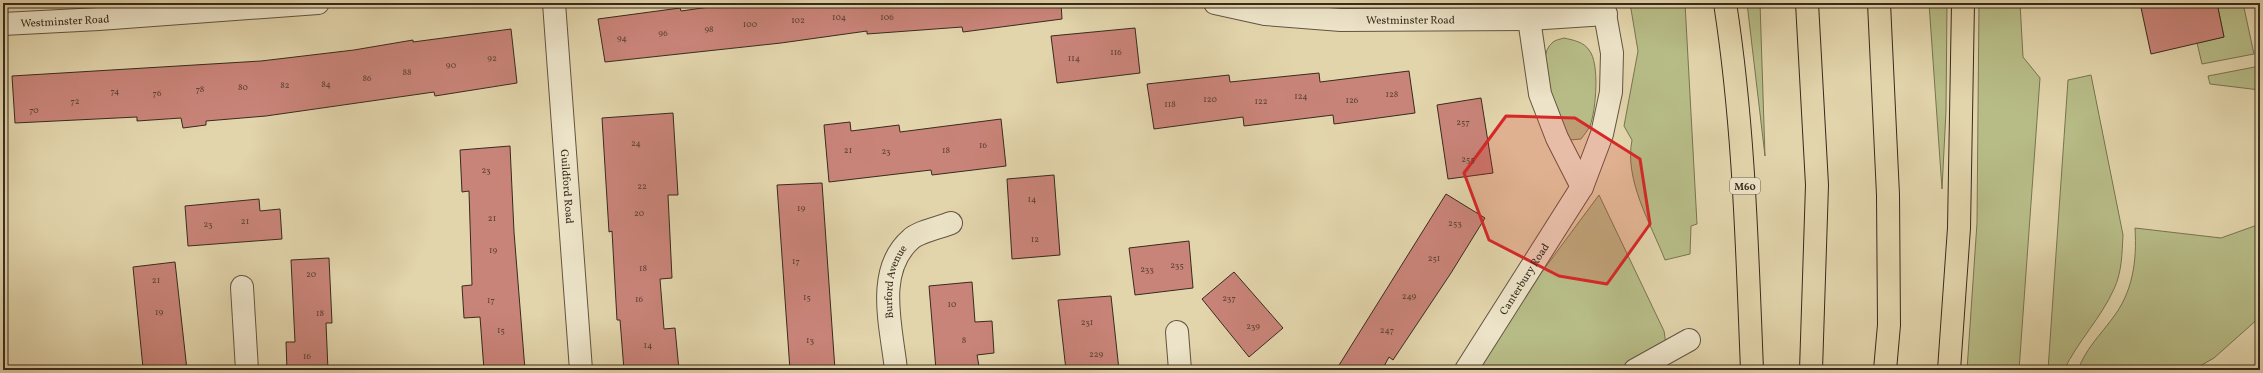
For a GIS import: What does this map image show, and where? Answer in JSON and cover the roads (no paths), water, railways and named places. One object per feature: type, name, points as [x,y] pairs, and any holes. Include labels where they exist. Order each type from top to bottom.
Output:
[{"type":"highway","name":"M60","points":[[1725,3],[1733,54],[1744,168],[1752,370]]},
{"type":"highway","points":[[1806,3],[1817,185],[1811,370]]},
{"type":"highway","points":[[1878,3],[1888,195],[1889,325],[1885,370]]},
{"type":"highway","points":[[1949,370],[1959,228],[1963,3]]},
{"type":"street","name":"Westminster Road","points":[[3,24],[99,20],[318,3]]},
{"type":"street","name":"Guildford Road","points":[[554,3],[581,370]]},
{"type":"street","name":"Westminster Road","points":[[1215,3],[1265,14],[1341,20],[1529,19],[1605,9]]},
{"type":"street","name":"Canterbury Road","points":[[1466,370],[1582,187],[1602,134],[1610,92],[1612,53],[1605,9]]},
{"type":"street","points":[[1529,19],[1533,55],[1540,94],[1557,138],[1582,187]]},
{"type":"street","name":"Burford Avenue","points":[[896,370],[888,297],[889,272],[911,238],[951,224]]},
{"type":"street","points":[[242,287],[247,370]]},
{"type":"street","points":[[1177,332],[1180,370]]},
{"type":"street","points":[[1635,370],[1689,340]]}]
